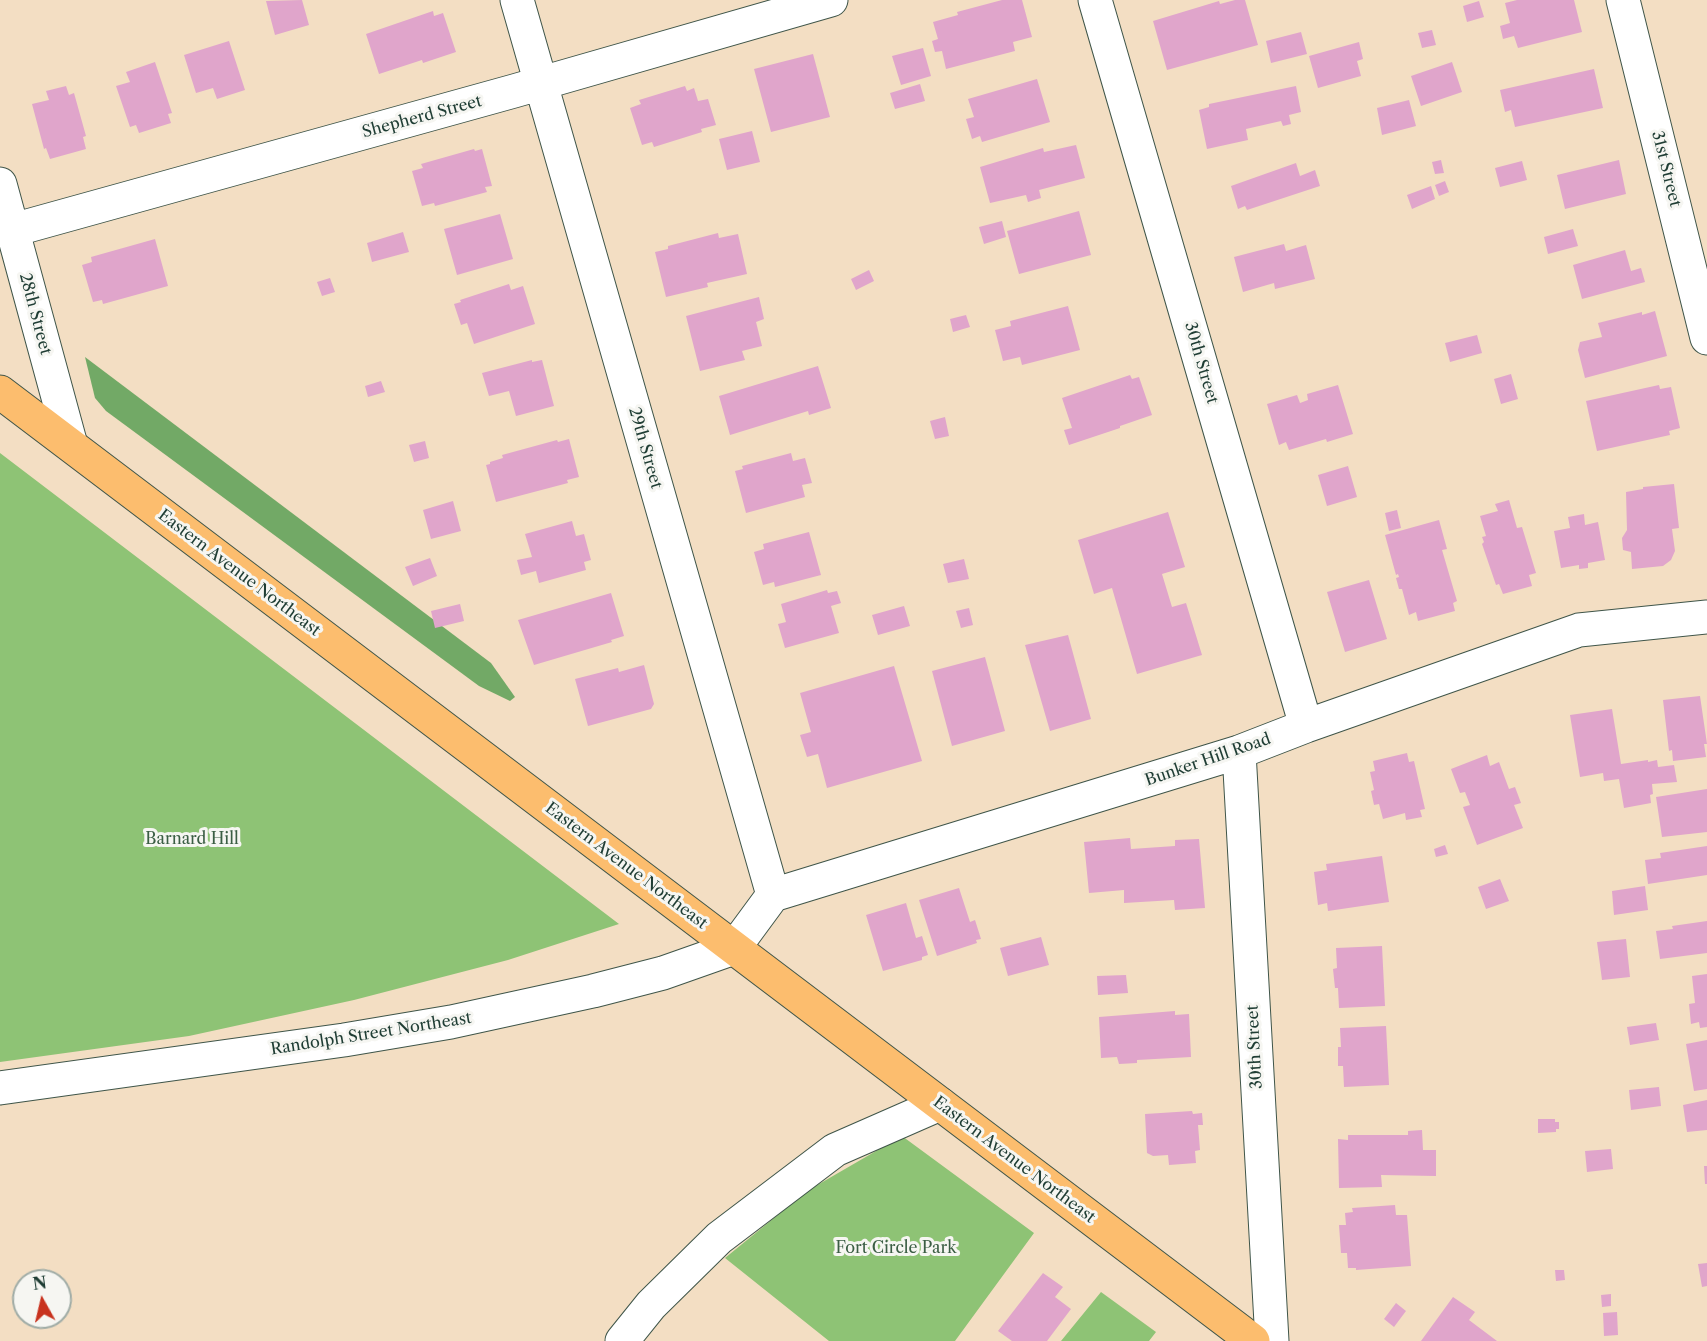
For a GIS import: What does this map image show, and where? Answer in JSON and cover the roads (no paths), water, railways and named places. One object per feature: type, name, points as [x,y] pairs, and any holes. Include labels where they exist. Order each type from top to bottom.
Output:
[{"type":"main road","name":"Eastern Avenue Northeast","points":[[0,392],[1253,1341]]},
{"type":"street","name":"29th Street","points":[[517,0],[773,895]]},
{"type":"street","name":"Shepherd Street","points":[[13,230],[831,0]]},
{"type":"street","name":"30th Street","points":[[1095,0],[1306,726]]},
{"type":"street","name":"31st Street","points":[[1623,0],[1707,338]]},
{"type":"street","name":"28th Street","points":[[0,184],[71,445]]},
{"type":"street","name":"Bunker Hill Road","points":[[773,895],[1239,752],[1306,726],[1579,630],[1707,617]]},
{"type":"street","name":"30th Street","points":[[1239,752],[1272,1341]]},
{"type":"street","points":[[734,948],[773,895]]},
{"type":"street","name":"Randolph Street Northeast","points":[[0,1088],[344,1040],[451,1022],[563,998],[663,973],[734,948]]},
{"type":"street","points":[[622,1341],[651,1305],[719,1238],[835,1150],[940,1104]]},
{"type":"park label","name":"Barnard Hill","points":[[192,839]]},
{"type":"park label","name":"Fort Circle Park","points":[[896,1248]]}]
